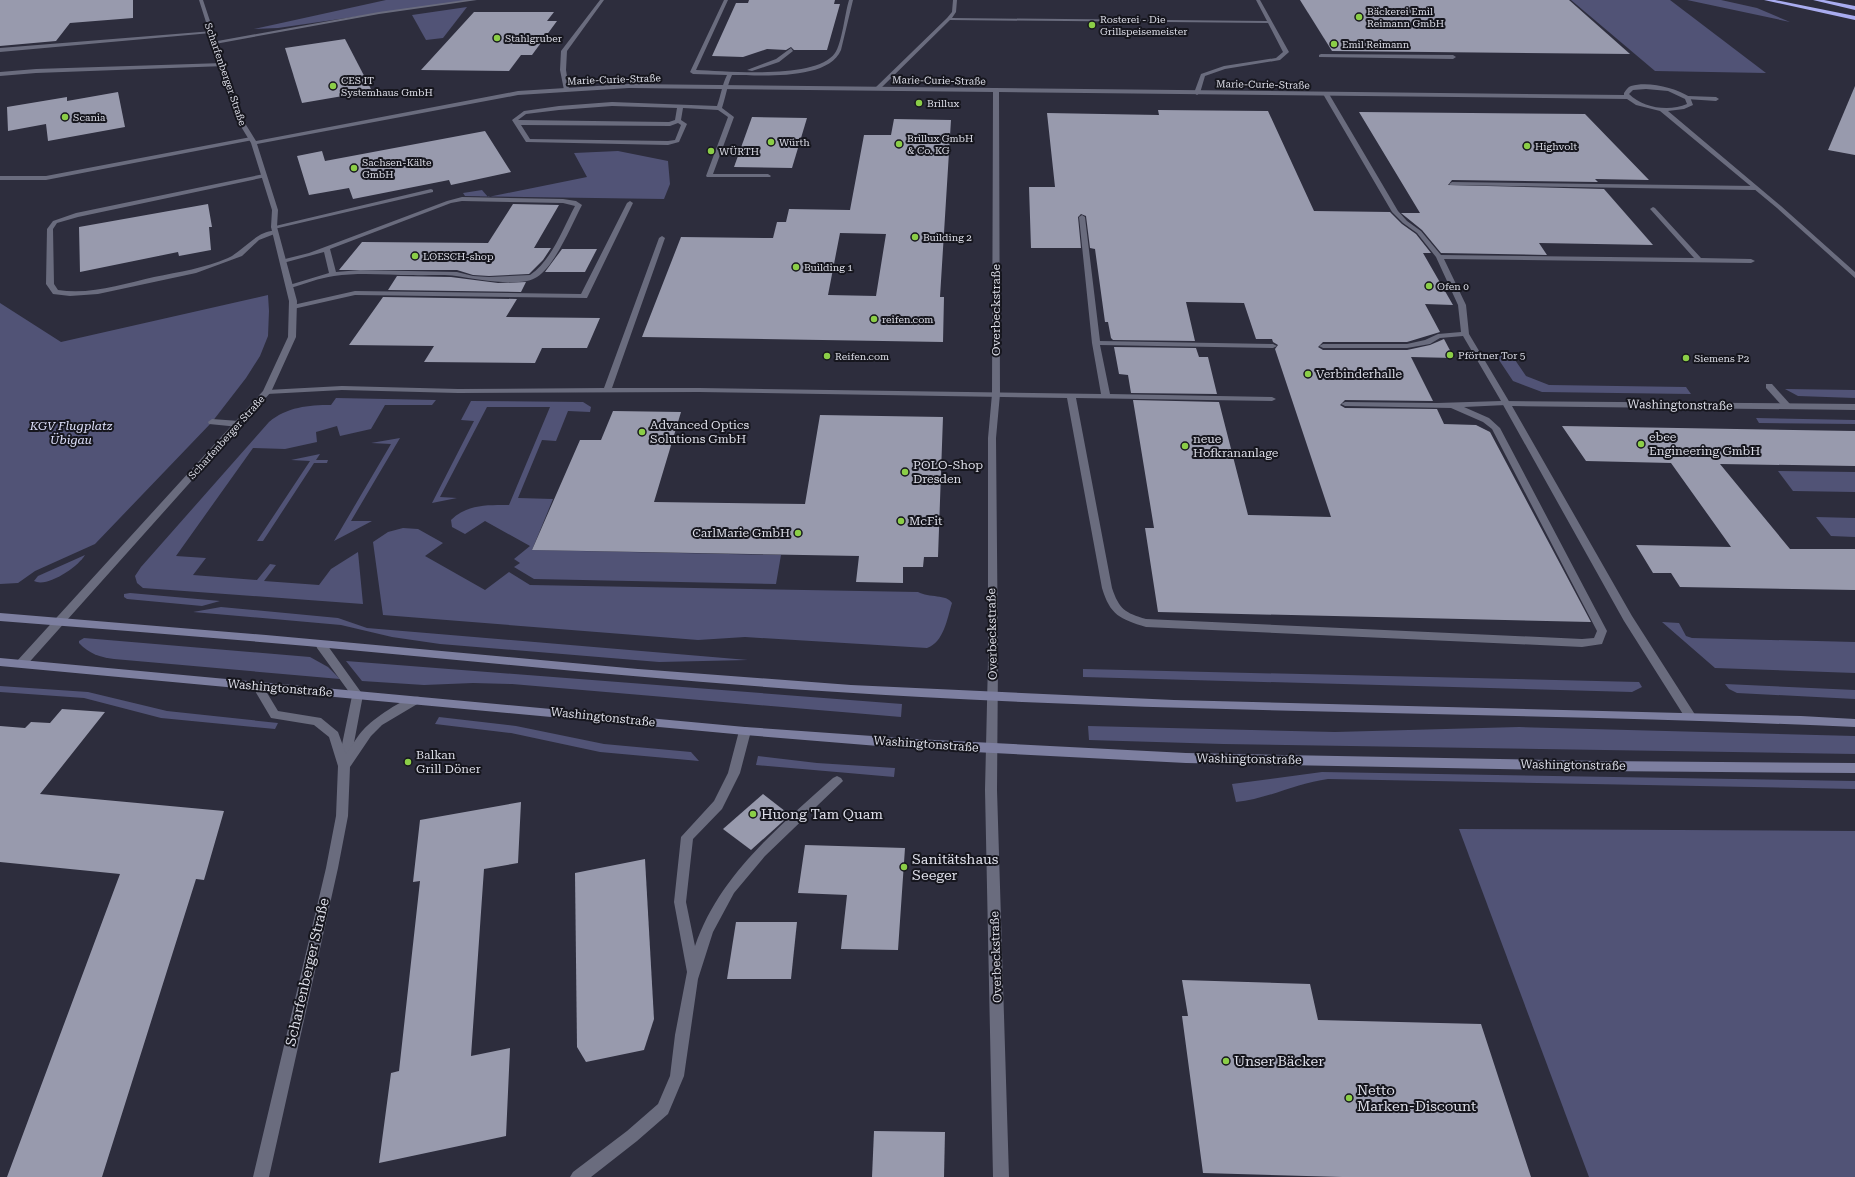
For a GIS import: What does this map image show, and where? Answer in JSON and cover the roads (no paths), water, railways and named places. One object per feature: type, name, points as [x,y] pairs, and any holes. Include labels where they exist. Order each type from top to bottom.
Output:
[{"type":"highway","points":[[1767,0],[1855,18]]},
{"type":"highway","points":[[1816,0],[1855,8]]},
{"type":"main road","points":[[0,617],[321,644],[531,665],[742,682],[992,696],[1422,711],[1690,716],[1855,723]]},
{"type":"main road","name":"Washingtonstraße","points":[[0,662],[745,731],[992,748],[1210,758],[1567,765],[1855,768]]},
{"type":"street","name":"Scharfenberger Straße","points":[[21,664],[267,392],[292,338],[293,307],[290,286],[274,230],[275,210],[252,141],[240,120],[201,0]]},
{"type":"street","points":[[215,42],[379,13],[474,0]]},
{"type":"street","points":[[566,89],[563,70],[564,51],[602,0]]},
{"type":"street","points":[[726,0],[693,72],[730,73],[795,71],[816,67],[826,62],[837,53],[851,0]]},
{"type":"street","points":[[877,89],[949,18],[954,12],[955,0]]},
{"type":"street","points":[[1197,92],[1203,75],[1224,68],[1278,59],[1286,52],[1258,0]]},
{"type":"street","points":[[949,18],[1270,22]]},
{"type":"street","points":[[0,50],[211,32]]},
{"type":"street","points":[[730,73],[774,63],[786,56],[791,50]]},
{"type":"street","points":[[1320,56],[1453,57]]},
{"type":"street","points":[[0,74],[36,71],[223,65]]},
{"type":"street","points":[[719,108],[726,92],[724,87],[730,73]]},
{"type":"street","name":"Marie-Curie-Straße","points":[[0,178],[46,178],[518,93],[629,86],[1628,97],[1642,104],[1662,109],[1686,107],[1690,105],[1688,98]]},
{"type":"street","points":[[1628,97],[1626,94],[1632,88],[1646,87],[1666,89],[1688,98],[1716,99]]},
{"type":"street","name":"Overbeckstraße","points":[[996,90],[996,394],[992,438],[991,790],[1001,1177]]},
{"type":"street","points":[[1326,94],[1396,212],[1405,222],[1419,232],[1438,257],[1462,305],[1465,334],[1506,403],[1628,618],[1690,716]]},
{"type":"street","points":[[517,123],[670,124],[678,121],[684,124],[676,141],[668,143],[528,141],[515,120],[524,113],[559,108],[612,104],[680,108],[719,108],[731,117],[709,176],[768,176]]},
{"type":"street","points":[[678,121],[680,108]]},
{"type":"street","points":[[1662,109],[1855,276]]},
{"type":"street","points":[[264,176],[76,215],[55,222],[50,229],[50,284],[56,292],[70,294],[98,292],[193,271],[240,255],[257,239],[274,230],[431,190]]},
{"type":"street","points":[[1452,184],[1755,188]]},
{"type":"street","points":[[283,261],[311,254],[449,202],[462,199],[563,201],[574,202],[579,205],[545,267],[534,277],[521,279],[500,279],[466,278],[457,274],[360,272],[333,274],[290,286]]},
{"type":"street","points":[[293,307],[355,294],[584,296],[630,203]]},
{"type":"street","points":[[1654,209],[1699,260]]},
{"type":"street","points":[[1082,217],[1096,343],[1106,396]]},
{"type":"street","points":[[607,390],[662,238]]},
{"type":"street","points":[[326,248],[333,274]]},
{"type":"street","points":[[1438,257],[1751,261]]},
{"type":"street","points":[[1323,346],[1407,346],[1427,342],[1438,336],[1465,334]]},
{"type":"street","points":[[1096,343],[1273,346]]},
{"type":"street","points":[[1770,386],[1787,406]]},
{"type":"street","points":[[267,392],[342,388],[996,394],[1272,399]]},
{"type":"street","points":[[1071,395],[1107,588],[1112,605],[1124,617],[1146,623],[1582,643],[1598,641],[1602,631],[1496,428],[1486,420],[1451,405]]},
{"type":"street","name":"Washingtonstraße","points":[[1345,404],[1451,405],[1506,403],[1855,407]]},
{"type":"street","points":[[212,422],[239,424]]},
{"type":"street","points":[[321,644],[358,695],[344,766]]},
{"type":"street","name":"Scharfenberger Straße","points":[[257,686],[274,715],[317,721],[334,735],[344,766],[342,816],[332,868],[261,1177]]},
{"type":"street","points":[[344,766],[367,733],[378,722],[415,700]]},
{"type":"street","points":[[693,972],[680,902],[687,837],[718,805],[734,773],[745,731]]},
{"type":"street","points":[[578,1177],[632,1136],[664,1109],[677,1076],[682,1035],[693,972],[707,930],[730,889],[761,852],[837,781]]},
{"type":"place","name":"Bäckerei Emil Reimann GmbH","points":[[1359,17]]},
{"type":"place","name":"Rosterei - Die Grillspeisemeister","points":[[1092,25]]},
{"type":"place","name":"Stahlgruber","points":[[497,38]]},
{"type":"place","name":"Emil Reimann","points":[[1334,44]]},
{"type":"place","name":"CES IT Systemhaus GmbH","points":[[333,86]]},
{"type":"place","name":"Brillux","points":[[919,103]]},
{"type":"place","name":"Scania","points":[[65,117]]},
{"type":"place","name":"Würth","points":[[771,142]]},
{"type":"place","name":"Brillux GmbH & Co. KG","points":[[899,144]]},
{"type":"place","name":"Highvolt","points":[[1527,146]]},
{"type":"place","name":"WÜRTH","points":[[711,151]]},
{"type":"place","name":"Sachsen-Kälte GmbH","points":[[354,168]]},
{"type":"place","name":"Building 2","points":[[915,237]]},
{"type":"place","name":"LOESCH-shop","points":[[415,256]]},
{"type":"place","name":"Building 1","points":[[796,267]]},
{"type":"place","name":"Ofen 0","points":[[1429,286]]},
{"type":"place","name":"reifen.com","points":[[874,319]]},
{"type":"place","name":"Pförtner Tor 5","points":[[1450,355]]},
{"type":"place","name":"Reifen.com","points":[[827,356]]},
{"type":"place","name":"Siemens P2","points":[[1686,358]]},
{"type":"place","name":"Verbinderhalle","points":[[1308,374]]},
{"type":"place","name":"Advanced Optics Solutions GmbH","points":[[642,432]]},
{"type":"place","name":"ebee Engineering GmbH","points":[[1641,444]]},
{"type":"place","name":"neue Hofkrananlage","points":[[1185,446]]},
{"type":"place","name":"POLO-Shop Dresden","points":[[905,472]]},
{"type":"place","name":"McFit","points":[[901,521]]},
{"type":"place","name":"CarlMarie GmbH","points":[[798,533]]},
{"type":"place","name":"Balkan Grill Döner","points":[[408,762]]},
{"type":"place","name":"Huong Tam Quam","points":[[753,814]]},
{"type":"place","name":"Sanitätshaus Seeger","points":[[904,867]]},
{"type":"place","name":"Unser Bäcker","points":[[1226,1061]]},
{"type":"place","name":"Netto Marken-Discount","points":[[1349,1098]]},
{"type":"park label","name":"KGV Flugplatz Übigau","points":[[71,433]]}]
